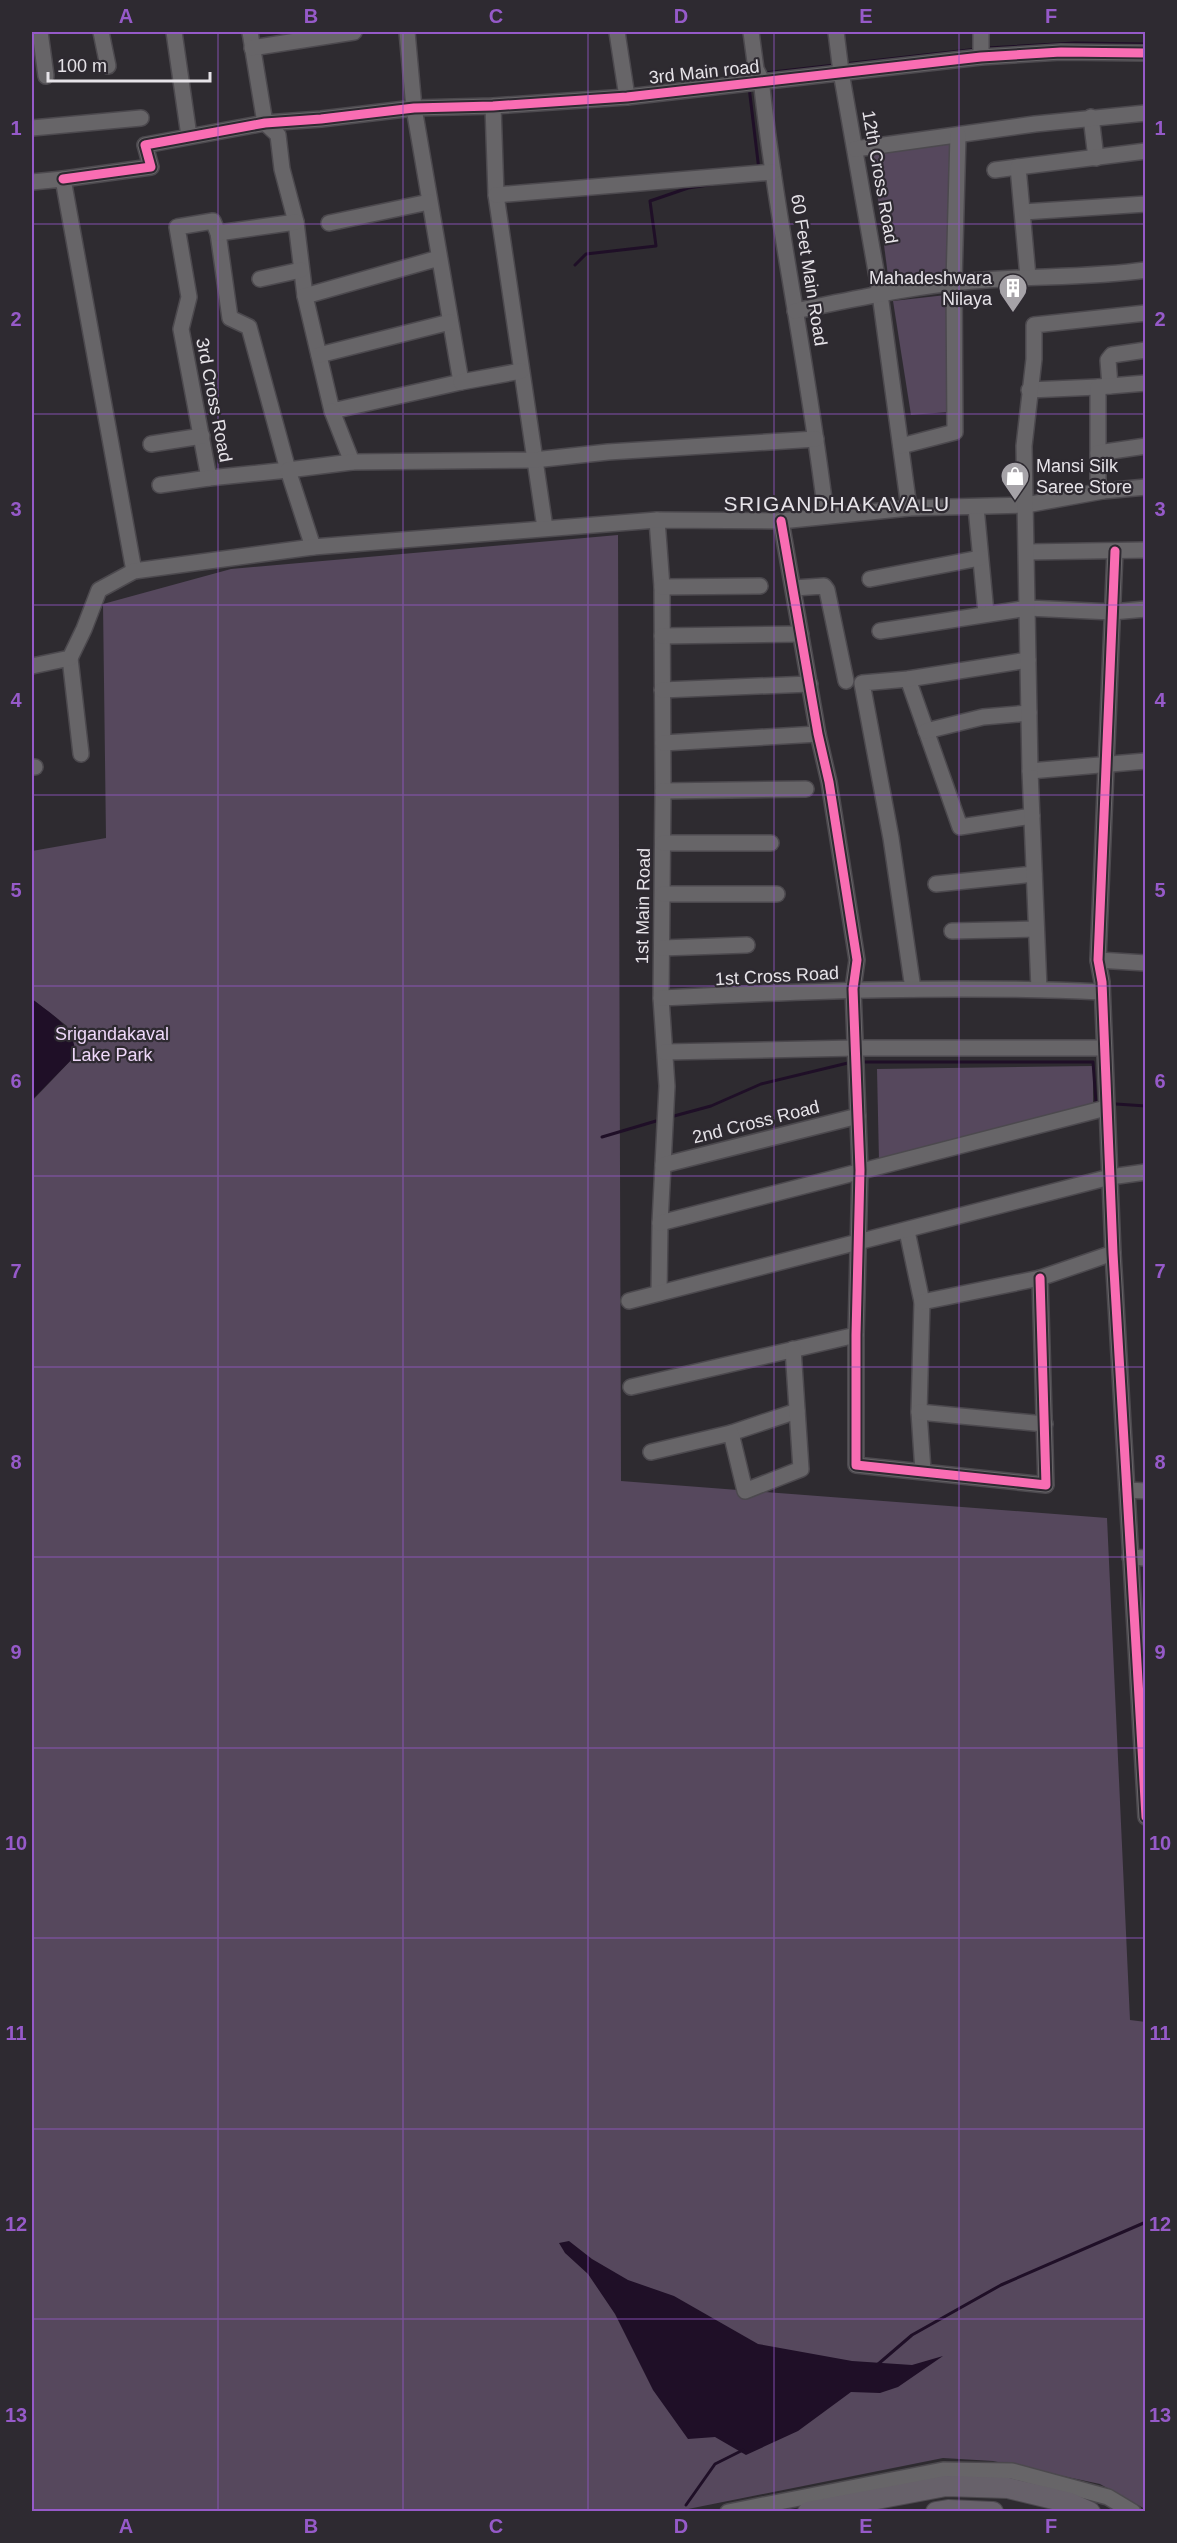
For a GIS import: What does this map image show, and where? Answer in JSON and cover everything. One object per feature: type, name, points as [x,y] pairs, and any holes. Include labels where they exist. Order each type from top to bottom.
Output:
[{"type":"main road","points":[[808,2511],[946,2486],[1008,2488],[1070,2503],[1090,2511]]},
{"type":"main road","points":[[936,2511],[993,2511]]},
{"type":"street","points":[[40,32],[46,76]]},
{"type":"street","points":[[101,32],[108,66]]},
{"type":"street","points":[[174,32],[189,136]]},
{"type":"street","points":[[250,32],[265,123],[278,135],[282,169],[296,222],[305,296],[332,411],[351,462]]},
{"type":"street","points":[[252,48],[354,32]]},
{"type":"street","points":[[407,32],[414,108],[461,382]]},
{"type":"street","points":[[617,32],[627,97]]},
{"type":"street","name":"60 Feet Main Road","points":[[751,32],[764,173],[795,311],[826,516]]},
{"type":"street","name":"12th Cross Road","points":[[836,32],[880,294],[909,508]]},
{"type":"street","name":"3rd Main road","points":[[63,179],[151,167],[145,145],[265,123],[321,120],[414,108],[493,106],[627,97],[755,80],[841,72],[981,46],[1060,52],[1146,53]]},
{"type":"street","points":[[493,106],[496,195],[545,528]]},
{"type":"street","points":[[855,149],[1091,117],[1146,113]]},
{"type":"street","points":[[32,128],[141,117]]},
{"type":"street","points":[[1091,117],[1096,158]]},
{"type":"street","points":[[901,446],[955,432],[954,282],[958,135]]},
{"type":"street","points":[[995,170],[1146,151]]},
{"type":"street","points":[[1018,167],[1028,278]]},
{"type":"street","points":[[496,195],[764,173]]},
{"type":"street","points":[[32,182],[63,179],[134,572]]},
{"type":"street","points":[[329,223],[429,202]]},
{"type":"street","points":[[1023,212],[1146,204]]},
{"type":"street","name":"3rd Cross Road","points":[[213,221],[218,233],[230,318],[249,327],[288,470],[209,478],[202,436],[181,329],[189,297],[177,227],[213,221]]},
{"type":"street","points":[[218,233],[296,222]]},
{"type":"street","points":[[305,296],[439,258]]},
{"type":"street","points":[[260,279],[302,270]]},
{"type":"street","points":[[795,311],[954,282],[1110,275],[1146,270]]},
{"type":"street","points":[[1039,989],[1030,771],[1024,446],[1034,359],[1034,325],[1146,313]]},
{"type":"street","points":[[319,355],[450,322]]},
{"type":"street","points":[[1103,491],[1098,483],[1098,453],[1108,360],[1112,355],[1146,350]]},
{"type":"street","points":[[332,411],[461,382],[522,371]]},
{"type":"street","points":[[1029,390],[1146,382]]},
{"type":"street","points":[[151,444],[202,436]]},
{"type":"street","points":[[313,547],[288,470],[351,462],[534,460],[729,443],[816,440]]},
{"type":"street","points":[[1098,453],[1146,446]]},
{"type":"street","points":[[160,485],[209,478]]},
{"type":"street","points":[[81,754],[70,658],[99,590],[134,572],[313,547],[657,520],[781,521],[909,508],[1026,505],[1103,491],[1146,488]]},
{"type":"street","points":[[976,507],[986,613]]},
{"type":"street","name":"1st Main Road","points":[[657,520],[662,587],[661,998],[667,1086],[659,1293]]},
{"type":"street","points":[[781,521],[818,734],[829,782],[857,960],[854,989],[860,1170],[856,1465],[1046,1485],[1040,1278]]},
{"type":"street","points":[[1027,552],[1146,550]]},
{"type":"street","points":[[1115,551],[1098,960],[1102,982],[1113,1253],[1127,1490],[1138,1557],[1146,1817]]},
{"type":"street","points":[[870,579],[980,558]]},
{"type":"street","points":[[794,588],[817,585],[824,586],[827,590],[846,681]]},
{"type":"street","points":[[662,587],[760,586]]},
{"type":"street","points":[[880,631],[1028,608],[1112,612],[1146,609]]},
{"type":"street","points":[[662,636],[801,634]]},
{"type":"street","points":[[32,666],[70,658]]},
{"type":"street","points":[[913,989],[891,838],[862,683],[908,679],[1028,660]]},
{"type":"street","points":[[908,679],[960,827],[1032,816]]},
{"type":"street","points":[[662,690],[810,684]]},
{"type":"street","points":[[926,730],[982,717],[1029,712]]},
{"type":"street","points":[[663,743],[818,734]]},
{"type":"street","points":[[1030,771],[1146,760]]},
{"type":"street","points":[[663,792],[806,789]]},
{"type":"street","points":[[663,843],[771,843]]},
{"type":"street","points":[[936,884],[1034,874]]},
{"type":"street","points":[[663,894],[777,894]]},
{"type":"street","points":[[952,931],[1036,928]]},
{"type":"street","points":[[662,948],[747,945]]},
{"type":"street","points":[[1098,960],[1146,963]]},
{"type":"street","name":"1st Cross Road","points":[[661,998],[854,989],[1039,989],[1101,992]]},
{"type":"street","points":[[665,1052],[856,1048],[1103,1048]]},
{"type":"street","points":[[660,1223],[1106,1108]]},
{"type":"street","name":"2nd Cross Road","points":[[663,1165],[858,1116]]},
{"type":"street","points":[[629,1301],[1110,1177],[1146,1172]]},
{"type":"street","points":[[907,1231],[922,1302],[919,1412],[923,1471]]},
{"type":"street","points":[[922,1302],[1040,1278],[1113,1253]]},
{"type":"street","points":[[631,1387],[856,1335]]},
{"type":"street","points":[[731,1433],[745,1491],[801,1469],[793,1349]]},
{"type":"street","points":[[651,1452],[731,1433],[797,1411]]},
{"type":"street","points":[[919,1412],[1045,1424]]},
{"type":"street","points":[[1127,1490],[1146,1491]]},
{"type":"street","points":[[728,2511],[943,2470],[1012,2471],[1108,2497],[1133,2511]]},
{"type":"green space","points":[[953,143],[949,277],[889,283],[872,154]]},
{"type":"green space","points":[[946,295],[948,412],[911,415],[893,301]]},
{"type":"green space","name":"Srigandakaval Lake Park","points":[[618,535],[621,1481],[1107,1518],[1130,2020],[1146,2022],[1145,2509],[1100,2484],[993,2461],[943,2458],[678,2511],[32,2511],[32,1101],[74,1057],[67,1026],[32,999],[32,851],[106,838],[103,604],[231,569]]},
{"type":"green space","points":[[1093,1066],[1093,1106],[879,1161],[877,1069]]},
{"type":"shaded area","points":[[32,999],[68,1030],[74,1047],[74,1057],[32,1100]]},
{"type":"shaded area","points":[[569,2241],[592,2259],[628,2280],[674,2296],[758,2344],[852,2361],[912,2365],[943,2356],[898,2387],[880,2393],[851,2392],[798,2431],[746,2455],[715,2437],[688,2439],[653,2390],[615,2314],[588,2274],[565,2253],[559,2243]]},
{"type":"waterway","points":[[987,48],[1075,43],[1146,44]]},
{"type":"waterway","points":[[844,64],[978,49]]},
{"type":"waterway","points":[[764,73],[835,65]]},
{"type":"waterway","points":[[749,87],[759,170]]},
{"type":"waterway","points":[[575,265],[586,254],[656,246],[650,201],[688,188],[715,184]]},
{"type":"waterway","points":[[674,1116],[711,1106],[761,1084],[852,1062]]},
{"type":"waterway","points":[[865,1062],[1093,1062],[1096,1103]]},
{"type":"waterway","points":[[1116,1104],[1146,1106]]},
{"type":"waterway","points":[[602,1137],[656,1121]]},
{"type":"waterway","points":[[877,2365],[912,2335],[1001,2285],[1146,2222]]},
{"type":"waterway","points":[[686,2505],[715,2464],[743,2450]]},
{"type":"cycle path","points":[[63,179],[151,167],[145,145],[265,123],[414,108],[493,106],[627,97],[981,57],[1061,52],[1146,53]]},
{"type":"cycle path","points":[[781,521],[818,734],[829,782],[857,960],[853,989],[860,1170],[856,1465],[1046,1485],[1040,1278]]},
{"type":"cycle path","points":[[1115,551],[1098,960],[1102,982],[1113,1253],[1146,1817]]},
{"type":"place","name":"Mahadeshwara Nilaya","points":[[1013,314]]},
{"type":"place","name":"Mansi Silk Saree Store","points":[[1015,502]]},
{"type":"district","name":"SRIGANDHAKAVALU","points":[[837,503]]}]
